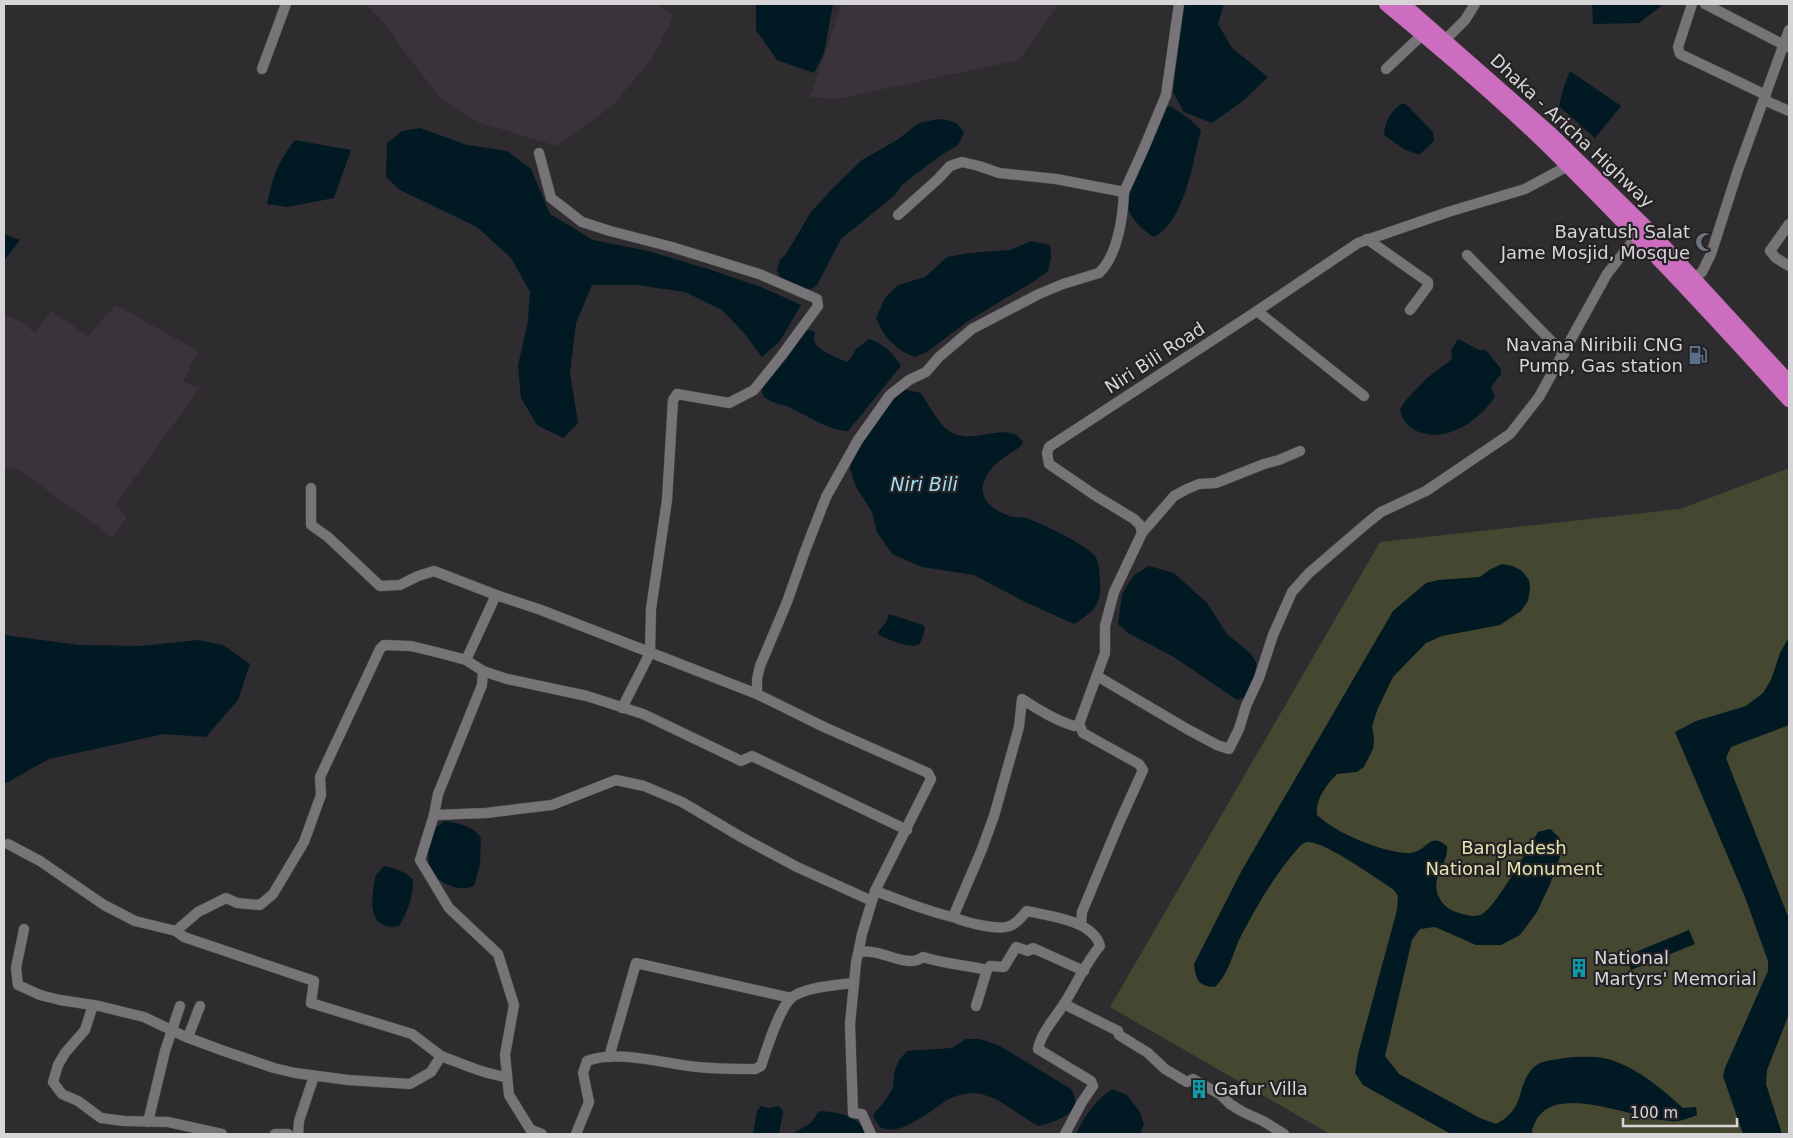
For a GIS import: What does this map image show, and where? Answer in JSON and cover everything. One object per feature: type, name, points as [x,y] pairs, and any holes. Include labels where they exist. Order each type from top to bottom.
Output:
[{"type":"highway","points":[[1386,4],[1504,105],[1568,166],[1789,400]]},
{"type":"highway","name":"Dhaka - Aricha Highway","points":[[1403,4],[1552,135],[1651,232],[1789,382]]},
{"type":"street","points":[[262,68],[286,4]]},
{"type":"street","points":[[757,694],[760,666],[787,602],[826,497],[858,440],[890,395],[909,380],[926,372],[939,357],[972,329],[1039,294],[1063,284],[1099,273],[1115,247],[1121,225],[1124,192],[1166,95],[1180,4]]},
{"type":"street","points":[[1446,40],[1465,20],[1475,4]]},
{"type":"street","points":[[1692,4],[1678,47],[1680,54],[1789,111]]},
{"type":"street","points":[[1705,4],[1787,46]]},
{"type":"street","points":[[1694,278],[1702,272],[1711,254],[1738,170],[1787,46],[1789,30]]},
{"type":"street","points":[[1386,69],[1423,34]]},
{"type":"street","points":[[540,153],[551,198],[582,222],[759,274],[817,299],[818,306],[754,390],[729,403],[677,394],[673,400],[667,500],[651,609],[650,653],[622,708]]},
{"type":"street","points":[[898,215],[950,166],[962,162],[999,173],[1056,179],[1124,192]]},
{"type":"street","name":"Niri Bili Road","points":[[1142,533],[1140,525],[1134,519],[1052,466],[1048,462],[1047,453],[1049,447],[1257,311],[1346,250],[1367,239],[1525,189],[1568,166]]},
{"type":"street","points":[[1789,224],[1770,252],[1789,266]]},
{"type":"street","points":[[1097,676],[1194,733],[1229,749],[1239,729],[1273,636],[1292,592],[1309,573],[1366,524],[1396,504],[1426,491],[1510,434],[1539,397],[1608,274],[1636,237]]},
{"type":"street","points":[[1367,239],[1428,282],[1428,286],[1410,310]]},
{"type":"street","points":[[1466,255],[1564,354]]},
{"type":"street","points":[[1257,311],[1364,396]]},
{"type":"street","points":[[1082,924],[1082,912],[1092,886],[1143,770],[1139,764],[1084,733],[1079,724],[1105,653],[1105,626],[1114,592],[1142,533],[1174,496],[1191,486],[1216,483],[1300,451]]},
{"type":"street","points":[[311,488],[311,525],[328,537],[380,586],[400,585],[434,571],[541,610],[757,694],[928,774],[931,779],[873,896],[858,952],[853,983],[850,1024],[852,1112],[862,1114],[871,1134]]},
{"type":"street","points":[[466,660],[496,595]]},
{"type":"street","points":[[176,931],[198,912],[226,898],[238,903],[260,905],[273,894],[304,842],[321,795],[320,776],[380,649],[384,645],[410,646],[466,660],[483,671],[507,679],[587,696],[643,714],[741,761],[752,756],[907,830]]},
{"type":"street","points":[[483,671],[482,685],[438,794],[434,815],[420,860],[449,908],[498,954],[514,1005],[505,1055],[509,1094],[530,1129],[542,1134]]},
{"type":"street","points":[[952,917],[982,849],[994,816],[1019,727],[1022,699],[1042,712],[1066,723],[1074,726],[1079,724]]},
{"type":"street","points":[[434,815],[486,813],[552,805],[616,780],[644,786],[682,802],[797,867],[873,896],[952,917],[964,922],[1002,928],[1012,925],[1027,911],[1082,924],[1098,938],[1100,946],[1044,1033],[1038,1049],[1091,1081],[1093,1086],[1065,1134]]},
{"type":"street","points":[[8,844],[40,861],[104,906],[135,921],[176,931],[184,937],[314,980],[311,1003],[412,1034],[441,1056],[474,1069],[507,1077]]},
{"type":"street","points":[[24,929],[16,968],[18,985],[40,995],[144,1017],[188,1037],[274,1068],[314,1076],[410,1084],[431,1072],[441,1056]]},
{"type":"street","points":[[976,1006],[987,970],[990,966],[1004,967],[1016,947],[1028,951],[1033,948],[1084,970]]},
{"type":"street","points":[[858,952],[871,952],[904,960],[919,960],[923,957],[935,961],[987,970]]},
{"type":"street","points":[[609,1057],[636,963],[791,998]]},
{"type":"street","points":[[576,1134],[589,1102],[583,1073],[587,1061],[597,1057],[628,1057],[699,1068],[756,1069],[761,1066],[781,1014],[791,998],[801,993],[827,986],[853,983]]},
{"type":"street","points":[[1064,1004],[1118,1031],[1119,1035],[1148,1053],[1154,1060],[1176,1076],[1187,1082],[1194,1079],[1222,1095],[1230,1104],[1243,1112],[1263,1121],[1284,1134]]},
{"type":"street","points":[[93,1005],[85,1030],[65,1053],[58,1065],[53,1082],[62,1094],[78,1101],[101,1118],[168,1122],[222,1134]]},
{"type":"street","points":[[148,1122],[165,1051],[180,1006]]},
{"type":"street","points":[[188,1037],[200,1006]]},
{"type":"street","points":[[298,1134],[299,1121],[314,1076]]},
{"type":"street","points":[[275,1134],[288,1134]]},
{"type":"shaded area","points":[[365,4],[658,4],[674,16],[652,58],[612,106],[556,146],[478,122],[442,100],[400,46],[389,28]]},
{"type":"shaded area","points":[[842,4],[1059,4],[1019,60],[836,99],[810,97]]},
{"type":"shaded area","points":[[116,305],[198,351],[183,381],[199,389],[115,505],[127,517],[112,537],[18,469],[4,468],[4,314],[23,323],[35,333],[51,311],[88,336]]},
{"type":"green space","name":"Bangladesh National Monument","points":[[1789,468],[1789,1134],[1330,1134],[1110,1007],[1380,542],[1680,509]]},
{"type":"water","points":[[756,4],[833,4],[824,53],[814,73],[777,60],[756,30]]},
{"type":"water","points":[[1184,4],[1224,4],[1218,24],[1232,48],[1268,77],[1244,100],[1212,123],[1184,112],[1173,92]]},
{"type":"water","points":[[1592,4],[1661,4],[1661,6],[1639,23],[1593,24]]},
{"type":"water","points":[[1570,71],[1621,106],[1595,138],[1559,106]]},
{"type":"water","points":[[1401,104],[1406,104],[1433,132],[1434,141],[1419,155],[1404,149],[1384,135],[1385,126],[1389,118]]},
{"type":"water","points":[[1170,106],[1191,120],[1201,130],[1191,173],[1180,204],[1165,229],[1154,237],[1145,231],[1132,217],[1127,201],[1128,192],[1136,168],[1163,108]]},
{"type":"water","points":[[938,119],[954,122],[960,126],[964,133],[958,145],[917,173],[901,186],[895,195],[841,239],[817,285],[812,289],[803,288],[780,278],[777,270],[780,260],[786,254],[811,212],[832,189],[862,160],[897,140],[919,123]]},
{"type":"water","points":[[420,128],[467,145],[507,151],[531,169],[550,214],[593,240],[648,251],[708,269],[761,287],[801,305],[780,341],[762,357],[744,333],[722,310],[685,292],[637,285],[592,285],[576,323],[570,373],[578,423],[563,438],[537,425],[521,398],[518,365],[528,321],[530,292],[511,258],[477,227],[400,190],[386,177],[387,143],[402,131]]},
{"type":"water","points":[[295,140],[351,150],[334,198],[287,207],[267,204],[276,170]]},
{"type":"water","points":[[4,234],[20,240],[4,261]]},
{"type":"water","points":[[1031,241],[1050,245],[1051,257],[1048,271],[968,321],[927,352],[915,357],[908,354],[896,347],[882,331],[876,318],[885,298],[898,285],[925,277],[947,257],[969,253],[1010,250]]},
{"type":"water","points":[[808,330],[815,331],[814,340],[817,346],[840,359],[848,362],[856,349],[869,339],[887,349],[901,366],[848,431],[832,428],[794,409],[772,402],[765,397],[761,390]]},
{"type":"water","points":[[1458,339],[1479,350],[1486,350],[1501,369],[1501,374],[1491,387],[1495,397],[1472,421],[1452,432],[1430,435],[1419,432],[1406,423],[1400,409],[1427,378],[1452,359],[1451,350]]},
{"type":"water","name":"Niri Bili","points":[[902,389],[921,393],[941,423],[949,431],[957,435],[973,436],[1007,432],[1018,436],[1023,442],[1021,446],[999,461],[989,472],[983,486],[983,493],[986,500],[998,511],[1009,516],[1026,518],[1041,524],[1074,541],[1095,556],[1098,562],[1100,590],[1097,602],[1091,612],[1074,624],[1025,602],[974,575],[922,567],[892,554],[877,532],[872,512],[856,487],[850,469],[854,452],[884,405]]},
{"type":"water","points":[[1502,564],[1513,566],[1522,571],[1529,580],[1528,601],[1521,611],[1500,625],[1442,636],[1426,643],[1393,677],[1378,708],[1372,726],[1373,749],[1364,767],[1357,772],[1337,774],[1320,798],[1317,815],[1325,822],[1358,840],[1395,852],[1414,852],[1435,840],[1447,846],[1447,853],[1436,883],[1440,900],[1456,912],[1473,916],[1482,914],[1495,900],[1538,832],[1550,829],[1560,838],[1560,857],[1537,912],[1520,935],[1501,945],[1476,945],[1435,927],[1420,929],[1412,940],[1385,1056],[1399,1074],[1480,1118],[1496,1124],[1506,1118],[1517,1104],[1524,1083],[1536,1065],[1552,1060],[1584,1057],[1603,1058],[1636,1071],[1683,1108],[1696,1107],[1697,1115],[1678,1121],[1663,1120],[1605,1107],[1567,1103],[1551,1107],[1539,1116],[1532,1130],[1533,1134],[1451,1134],[1363,1085],[1355,1073],[1358,1054],[1397,910],[1398,896],[1394,890],[1364,870],[1316,843],[1307,842],[1301,845],[1276,877],[1241,936],[1224,975],[1215,987],[1201,984],[1197,978],[1194,964],[1242,870],[1393,611],[1426,583],[1438,580],[1480,577]]},
{"type":"water","points":[[1149,566],[1174,573],[1207,603],[1227,634],[1250,653],[1256,662],[1257,674],[1246,697],[1237,700],[1174,657],[1128,633],[1118,624],[1122,594],[1134,575]]},
{"type":"water","points":[[889,614],[923,625],[925,628],[920,643],[912,646],[906,645],[879,635],[878,632],[886,622]]},
{"type":"water","points":[[4,635],[79,645],[141,646],[198,640],[223,645],[250,664],[238,700],[206,737],[164,734],[49,759],[4,784]]},
{"type":"water","points":[[1789,637],[1789,725],[1731,747],[1726,758],[1789,919],[1789,1014],[1767,1070],[1766,1084],[1782,1134],[1743,1134],[1723,1076],[1768,971],[1768,961],[1745,897],[1675,732],[1696,721],[1746,706],[1763,693],[1771,680],[1780,653]]},
{"type":"water","points":[[444,821],[470,828],[481,839],[480,864],[474,886],[462,888],[450,886],[429,871],[428,849],[434,829]]},
{"type":"water","points":[[384,866],[400,870],[413,880],[409,904],[399,926],[390,927],[383,925],[374,915],[372,901],[375,878]]},
{"type":"water","points":[[1689,930],[1695,944],[1631,970],[1626,956]]},
{"type":"water","points":[[966,1039],[980,1039],[998,1045],[1071,1089],[1075,1097],[1075,1104],[1072,1110],[1061,1118],[1039,1126],[997,1100],[977,1093],[947,1100],[905,1126],[896,1129],[880,1127],[873,1115],[893,1088],[894,1073],[899,1060],[907,1051],[952,1048]]},
{"type":"water","points":[[1112,1089],[1127,1095],[1140,1112],[1144,1124],[1140,1134],[1076,1134],[1091,1109]]},
{"type":"water","points":[[761,1106],[769,1108],[778,1106],[782,1109],[779,1134],[753,1134],[757,1111]]},
{"type":"water","points":[[819,1111],[847,1116],[859,1123],[866,1134],[792,1134],[811,1123]]},
{"type":"place","name":"Bayatush Salat Jame Mosjid, Mosque","points":[[1705,242]]},
{"type":"place","name":"Navana Niribili CNG Pump, Gas station","points":[[1698,355]]},
{"type":"place","name":"National Martyrs' Memorial","points":[[1579,968]]},
{"type":"place","name":"Gafur Villa","points":[[1199,1089]]}]
